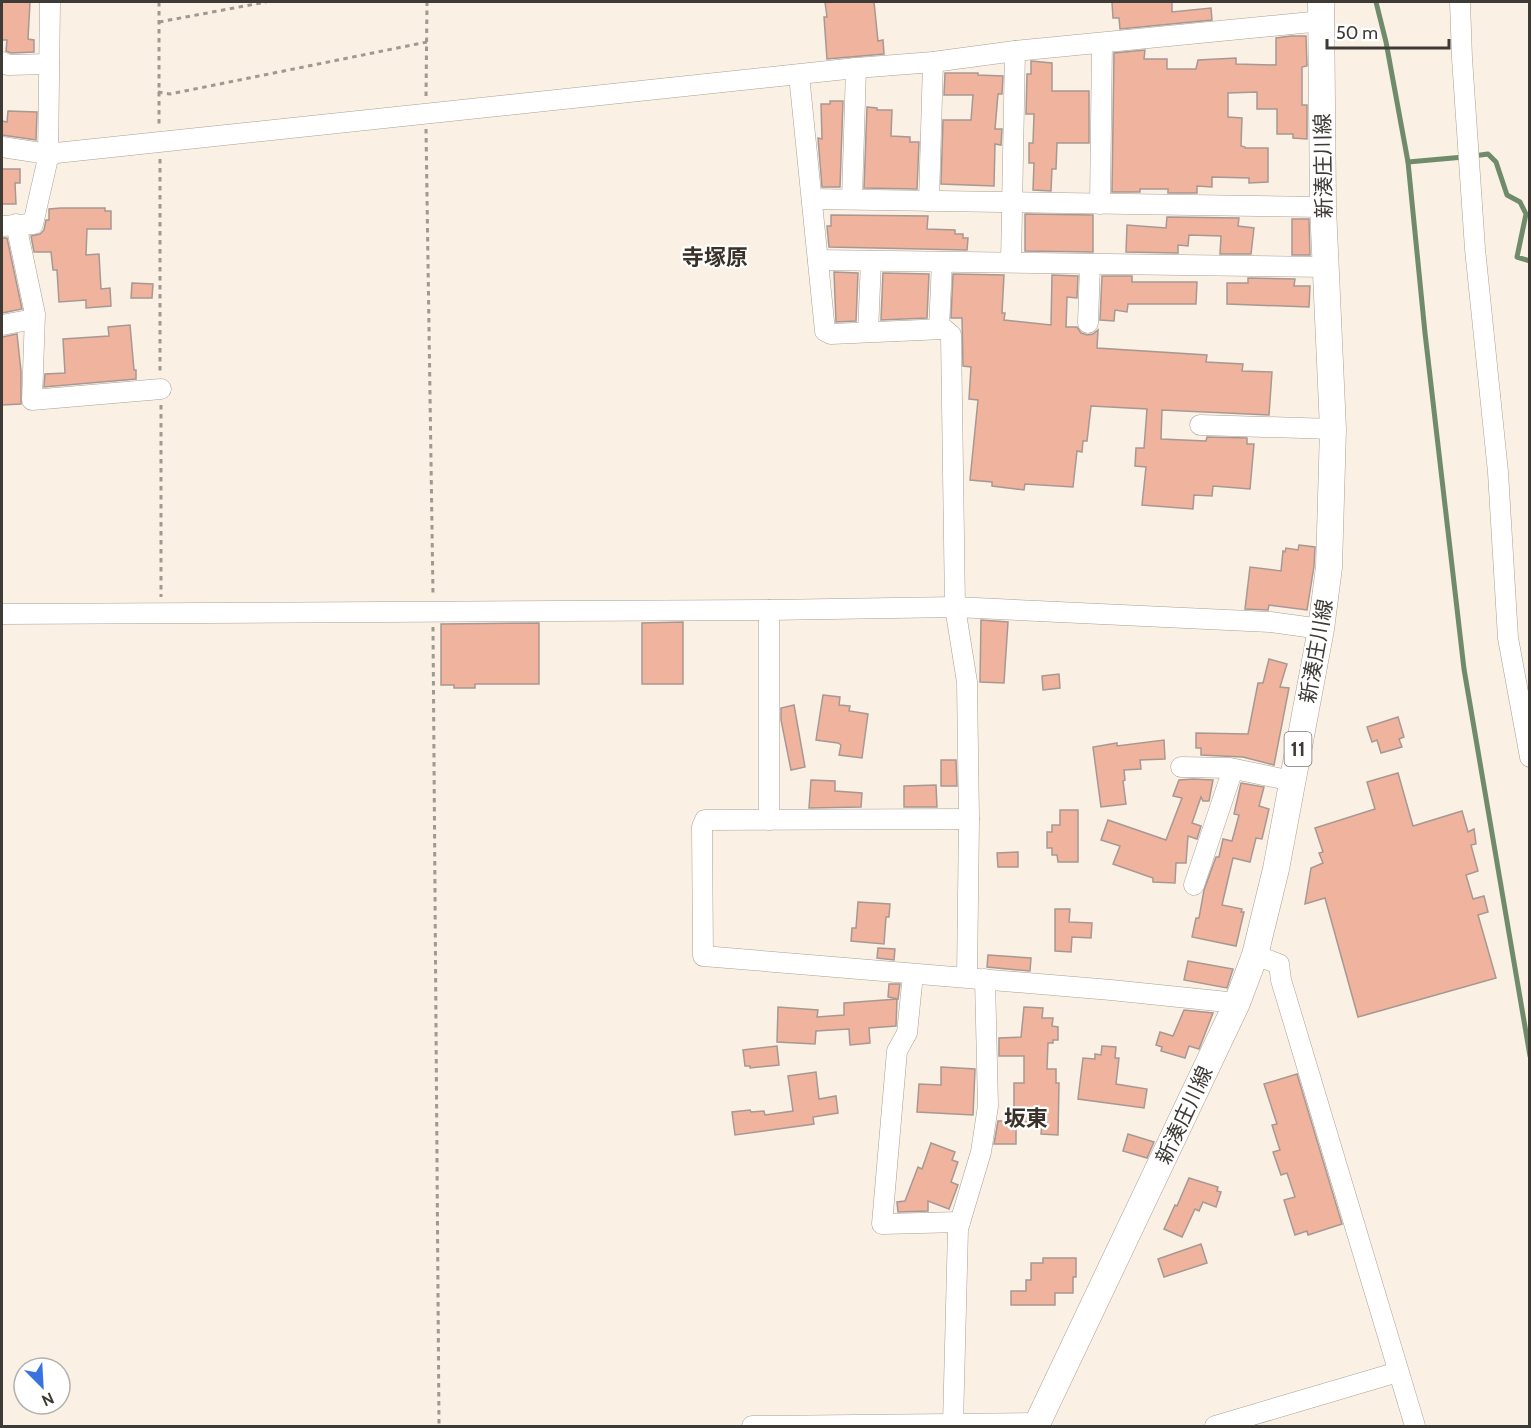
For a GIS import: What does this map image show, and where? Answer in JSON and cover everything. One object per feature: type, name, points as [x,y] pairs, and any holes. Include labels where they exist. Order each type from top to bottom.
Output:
[{"type":"main road","name":"新湊庄川線","points":[[1036,1425],[1237,1003],[1255,955],[1276,869],[1321,629],[1329,567],[1333,429],[1323,207],[1321,11]]},
{"type":"street","points":[[50,2],[48,156],[33,224],[9,225],[35,314],[32,400],[160,389]]},
{"type":"street","points":[[1460,2],[1475,249],[1498,472],[1508,638],[1530,757]]},
{"type":"street","points":[[2,147],[48,156],[56,153],[160,141],[1102,43],[1321,11]]},
{"type":"street","points":[[1100,204],[1102,43]]},
{"type":"street","points":[[1011,262],[1015,51]]},
{"type":"street","points":[[2,62],[8,65],[49,64]]},
{"type":"street","points":[[929,201],[933,62]]},
{"type":"street","points":[[852,199],[856,68]]},
{"type":"street","points":[[799,75],[825,332],[831,334],[945,332]]},
{"type":"street","points":[[812,199],[1323,207]]},
{"type":"street","points":[[818,260],[1326,267]]},
{"type":"street","points":[[868,332],[871,261]]},
{"type":"street","points":[[942,262],[955,607],[967,682],[969,819],[976,978],[988,1106],[981,1152],[958,1229],[954,1424]]},
{"type":"street","points":[[1088,323],[1090,264]]},
{"type":"street","points":[[2,325],[34,319]]},
{"type":"street","points":[[1200,424],[1333,429]]},
{"type":"street","points":[[2,614],[955,607],[1270,622],[1321,629]]},
{"type":"street","points":[[769,610],[769,820]]},
{"type":"street","points":[[1181,767],[1233,769],[1292,781]]},
{"type":"street","points":[[1194,885],[1233,769]]},
{"type":"street","points":[[969,819],[705,820],[702,827],[703,956],[976,978],[1237,1003]]},
{"type":"street","points":[[1255,955],[1279,964],[1281,980],[1415,1426]]},
{"type":"street","points":[[914,974],[907,1033],[897,1051],[882,1224],[960,1222]]},
{"type":"street","points":[[1215,1426],[1398,1372]]},
{"type":"street","points":[[752,1426],[1036,1425]]},
{"type":"path","points":[[159,2],[161,612]]},
{"type":"path","points":[[159,22],[266,2]]},
{"type":"path","points":[[427,2],[426,113],[433,612],[439,1426]]},
{"type":"path","points":[[158,92],[170,94],[427,42]]},
{"type":"building","points":[[2,2],[30,2],[28,39],[34,40],[34,52],[11,53],[6,51],[7,40],[2,40]]},
{"type":"building","points":[[825,2],[874,2],[878,41],[883,40],[884,54],[827,59]]},
{"type":"building","points":[[1112,2],[1172,2],[1172,12],[1211,8],[1212,20],[1120,29],[1119,18],[1113,18]]},
{"type":"building","points":[[1306,36],[1307,66],[1302,67],[1302,105],[1307,105],[1307,139],[1293,138],[1293,134],[1277,134],[1277,109],[1257,109],[1257,92],[1228,93],[1228,117],[1242,118],[1241,146],[1268,148],[1268,182],[1249,183],[1249,178],[1212,177],[1212,187],[1197,186],[1197,193],[1168,193],[1168,189],[1112,192],[1114,53],[1145,50],[1144,59],[1167,59],[1167,69],[1196,69],[1198,60],[1236,58],[1236,64],[1276,65],[1276,38]]},
{"type":"building","points":[[1031,61],[1052,63],[1052,91],[1089,91],[1089,143],[1057,143],[1056,169],[1052,169],[1051,191],[1033,190],[1034,163],[1029,163],[1029,143],[1033,143],[1034,114],[1026,114],[1027,74],[1031,74]]},
{"type":"building","points":[[945,73],[1003,76],[1002,94],[998,94],[995,129],[1002,129],[1001,145],[995,144],[994,186],[941,184],[943,120],[971,120],[973,95],[944,95]]},
{"type":"building","points":[[830,101],[843,101],[840,187],[822,187],[818,138],[822,139],[821,104],[830,104]]},
{"type":"building","points":[[867,107],[892,110],[891,136],[910,137],[910,142],[919,142],[917,189],[864,188]]},
{"type":"building","points":[[8,111],[37,112],[36,140],[2,135],[2,121],[7,122]]},
{"type":"building","points":[[2,169],[20,169],[20,183],[15,183],[16,204],[2,204]]},
{"type":"building","points":[[105,208],[105,211],[111,211],[111,229],[87,229],[86,255],[99,254],[101,289],[110,288],[111,306],[86,308],[86,300],[59,302],[57,270],[53,270],[51,252],[34,252],[31,236],[40,234],[44,230],[46,220],[49,220],[49,209]]},
{"type":"building","points":[[1025,214],[1093,215],[1093,252],[1025,251]]},
{"type":"building","points":[[831,215],[928,216],[927,229],[955,230],[955,234],[963,234],[963,238],[968,238],[967,250],[829,247],[827,226],[831,226]]},
{"type":"building","points":[[1167,217],[1239,218],[1238,226],[1254,228],[1251,254],[1220,254],[1221,236],[1189,235],[1188,246],[1178,245],[1178,253],[1126,252],[1127,225],[1166,228]]},
{"type":"building","points":[[1292,219],[1309,219],[1310,255],[1292,255]]},
{"type":"building","points":[[2,238],[7,238],[22,309],[2,313]]},
{"type":"building","points":[[834,272],[858,273],[856,321],[836,322]]},
{"type":"building","points":[[883,273],[929,274],[927,318],[881,320]]},
{"type":"building","points":[[953,274],[1004,275],[1002,313],[1005,313],[1004,320],[1051,325],[1052,275],[1078,276],[1077,298],[1067,297],[1066,327],[1077,327],[1081,333],[1087,335],[1098,330],[1097,348],[1207,355],[1206,362],[1243,364],[1242,371],[1272,372],[1269,415],[1162,410],[1161,439],[1206,441],[1207,437],[1247,438],[1247,444],[1254,444],[1250,489],[1213,486],[1212,496],[1194,495],[1193,509],[1142,505],[1146,467],[1135,466],[1136,448],[1144,448],[1147,409],[1091,406],[1087,441],[1083,441],[1082,452],[1077,451],[1073,487],[1025,484],[1024,490],[992,486],[992,482],[970,480],[978,400],[969,399],[971,367],[963,366],[962,318],[951,318]]},
{"type":"building","points":[[1102,276],[1132,276],[1132,282],[1197,282],[1196,304],[1128,304],[1127,312],[1115,310],[1114,321],[1100,320]]},
{"type":"building","points":[[1248,278],[1295,279],[1294,286],[1310,286],[1309,307],[1227,304],[1227,283],[1248,283]]},
{"type":"building","points":[[132,283],[153,284],[152,298],[131,298]]},
{"type":"building","points":[[130,325],[136,379],[44,387],[45,374],[65,373],[63,339],[109,336],[108,327]]},
{"type":"building","points":[[17,334],[21,371],[21,404],[2,405],[2,337]]},
{"type":"building","points":[[1299,545],[1315,547],[1307,610],[1269,605],[1268,610],[1245,609],[1250,567],[1281,571],[1283,551],[1285,552],[1286,548],[1298,550]]},
{"type":"building","points":[[981,620],[1008,622],[1004,683],[980,682]]},
{"type":"building","points":[[683,622],[683,684],[642,684],[642,623]]},
{"type":"building","points":[[539,623],[539,684],[475,684],[475,688],[454,688],[454,685],[441,685],[441,624]]},
{"type":"building","points":[[1269,659],[1287,664],[1280,687],[1289,688],[1274,765],[1243,757],[1201,755],[1201,748],[1196,748],[1196,733],[1248,734],[1258,683],[1263,683]]},
{"type":"building","points":[[1059,674],[1060,688],[1043,690],[1042,676]]},
{"type":"building","points":[[823,695],[840,697],[839,705],[850,706],[849,711],[868,714],[862,758],[839,755],[841,745],[838,743],[816,740]]},
{"type":"building","points":[[794,705],[805,767],[791,770],[781,720],[781,708]]},
{"type":"building","points":[[1398,717],[1404,737],[1399,739],[1402,747],[1381,753],[1377,740],[1372,742],[1367,727]]},
{"type":"building","points":[[1164,740],[1165,759],[1140,760],[1141,769],[1124,770],[1126,804],[1101,807],[1093,747]]},
{"type":"building","points":[[941,760],[956,760],[957,786],[941,786]]},
{"type":"building","points":[[1398,773],[1413,826],[1462,811],[1468,832],[1474,829],[1476,844],[1471,845],[1478,871],[1466,875],[1473,899],[1484,896],[1488,912],[1478,915],[1496,978],[1358,1017],[1325,898],[1305,904],[1311,868],[1323,863],[1319,853],[1323,852],[1315,828],[1375,809],[1367,782]]},
{"type":"building","points":[[811,780],[835,781],[835,791],[862,793],[861,807],[809,808]]},
{"type":"building","points":[[1179,780],[1213,780],[1209,801],[1203,801],[1201,797],[1192,823],[1201,826],[1197,839],[1188,836],[1186,863],[1176,863],[1175,883],[1153,882],[1153,878],[1113,864],[1120,846],[1101,840],[1108,820],[1166,840],[1182,798],[1173,796]]},
{"type":"building","points":[[1241,783],[1264,787],[1259,806],[1269,809],[1262,839],[1256,838],[1250,862],[1233,858],[1222,905],[1242,909],[1241,912],[1244,912],[1236,946],[1192,937],[1196,918],[1199,918],[1204,890],[1216,857],[1219,857],[1223,839],[1232,841],[1239,815],[1234,814]]},
{"type":"building","points":[[936,785],[937,807],[904,807],[904,786]]},
{"type":"building","points":[[1060,810],[1078,810],[1078,862],[1058,862],[1057,855],[1052,855],[1052,848],[1047,848],[1047,832],[1052,832],[1052,825],[1060,825]]},
{"type":"building","points":[[1018,852],[1018,867],[998,867],[997,853]]},
{"type":"building","points":[[858,902],[890,904],[889,917],[886,917],[884,944],[851,941],[852,928],[856,928]]},
{"type":"building","points":[[1055,909],[1070,909],[1069,922],[1092,923],[1091,938],[1072,937],[1071,952],[1055,951]]},
{"type":"building","points":[[878,948],[895,949],[894,960],[877,958]]},
{"type":"building","points":[[988,955],[1031,958],[1030,971],[987,967]]},
{"type":"building","points":[[1188,961],[1233,969],[1227,988],[1184,980]]},
{"type":"building","points":[[889,984],[900,984],[898,999],[888,997]]},
{"type":"building","points":[[897,999],[896,1026],[869,1028],[870,1043],[850,1045],[849,1029],[816,1031],[815,1044],[777,1042],[778,1007],[818,1010],[817,1017],[844,1015],[844,1003]]},
{"type":"building","points":[[1024,1007],[1043,1008],[1042,1018],[1053,1018],[1052,1026],[1058,1027],[1058,1040],[1048,1043],[1047,1069],[1056,1069],[1056,1083],[1059,1083],[1058,1135],[1041,1134],[1042,1123],[1016,1121],[1016,1144],[994,1144],[998,1121],[1014,1121],[1014,1083],[1024,1083],[1024,1056],[999,1056],[999,1038],[1021,1037]]},
{"type":"building","points":[[1184,1010],[1213,1013],[1199,1049],[1189,1046],[1185,1058],[1161,1051],[1162,1047],[1156,1045],[1160,1032],[1173,1036]]},
{"type":"building","points":[[777,1046],[779,1065],[750,1068],[750,1066],[745,1066],[743,1050]]},
{"type":"building","points":[[1102,1046],[1116,1047],[1115,1058],[1119,1058],[1116,1084],[1147,1089],[1144,1108],[1078,1099],[1083,1058],[1095,1059],[1095,1054],[1101,1055]]},
{"type":"building","points":[[941,1067],[975,1069],[973,1115],[917,1112],[919,1084],[941,1085]]},
{"type":"building","points":[[816,1072],[819,1099],[836,1096],[838,1113],[813,1117],[814,1124],[735,1135],[732,1112],[764,1111],[765,1115],[793,1111],[788,1076]]},
{"type":"building","points":[[1297,1074],[1342,1224],[1308,1235],[1307,1231],[1295,1235],[1284,1200],[1295,1197],[1287,1173],[1281,1175],[1273,1152],[1280,1150],[1272,1125],[1277,1124],[1264,1084]]},
{"type":"building","points":[[1128,1134],[1154,1142],[1147,1158],[1123,1151]]},
{"type":"building","points":[[931,1143],[955,1152],[952,1160],[958,1162],[951,1182],[958,1185],[949,1209],[928,1201],[928,1211],[898,1212],[897,1202],[905,1201],[918,1167],[922,1169]]},
{"type":"building","points":[[1189,1178],[1218,1187],[1217,1191],[1221,1192],[1216,1207],[1203,1202],[1199,1211],[1195,1209],[1182,1237],[1164,1229]]},
{"type":"building","points":[[1201,1244],[1207,1263],[1164,1277],[1158,1259]]},
{"type":"building","points":[[1043,1258],[1076,1258],[1073,1293],[1055,1293],[1055,1305],[1011,1305],[1011,1291],[1026,1291],[1026,1280],[1031,1280],[1031,1263],[1043,1263]]},
{"type":"waterway","points":[[1376,2],[1386,42],[1408,162],[1425,333],[1464,669],[1530,1056]]},
{"type":"waterway","points":[[1473,156],[1488,154],[1496,162],[1507,195],[1520,202],[1526,214],[1517,257],[1530,261]]},
{"type":"waterway","points":[[1408,162],[1464,157]]},
{"type":"district","name":"寺塚原","points":[[715,257]]},
{"type":"district","name":"坂東","points":[[1026,1118]]}]
